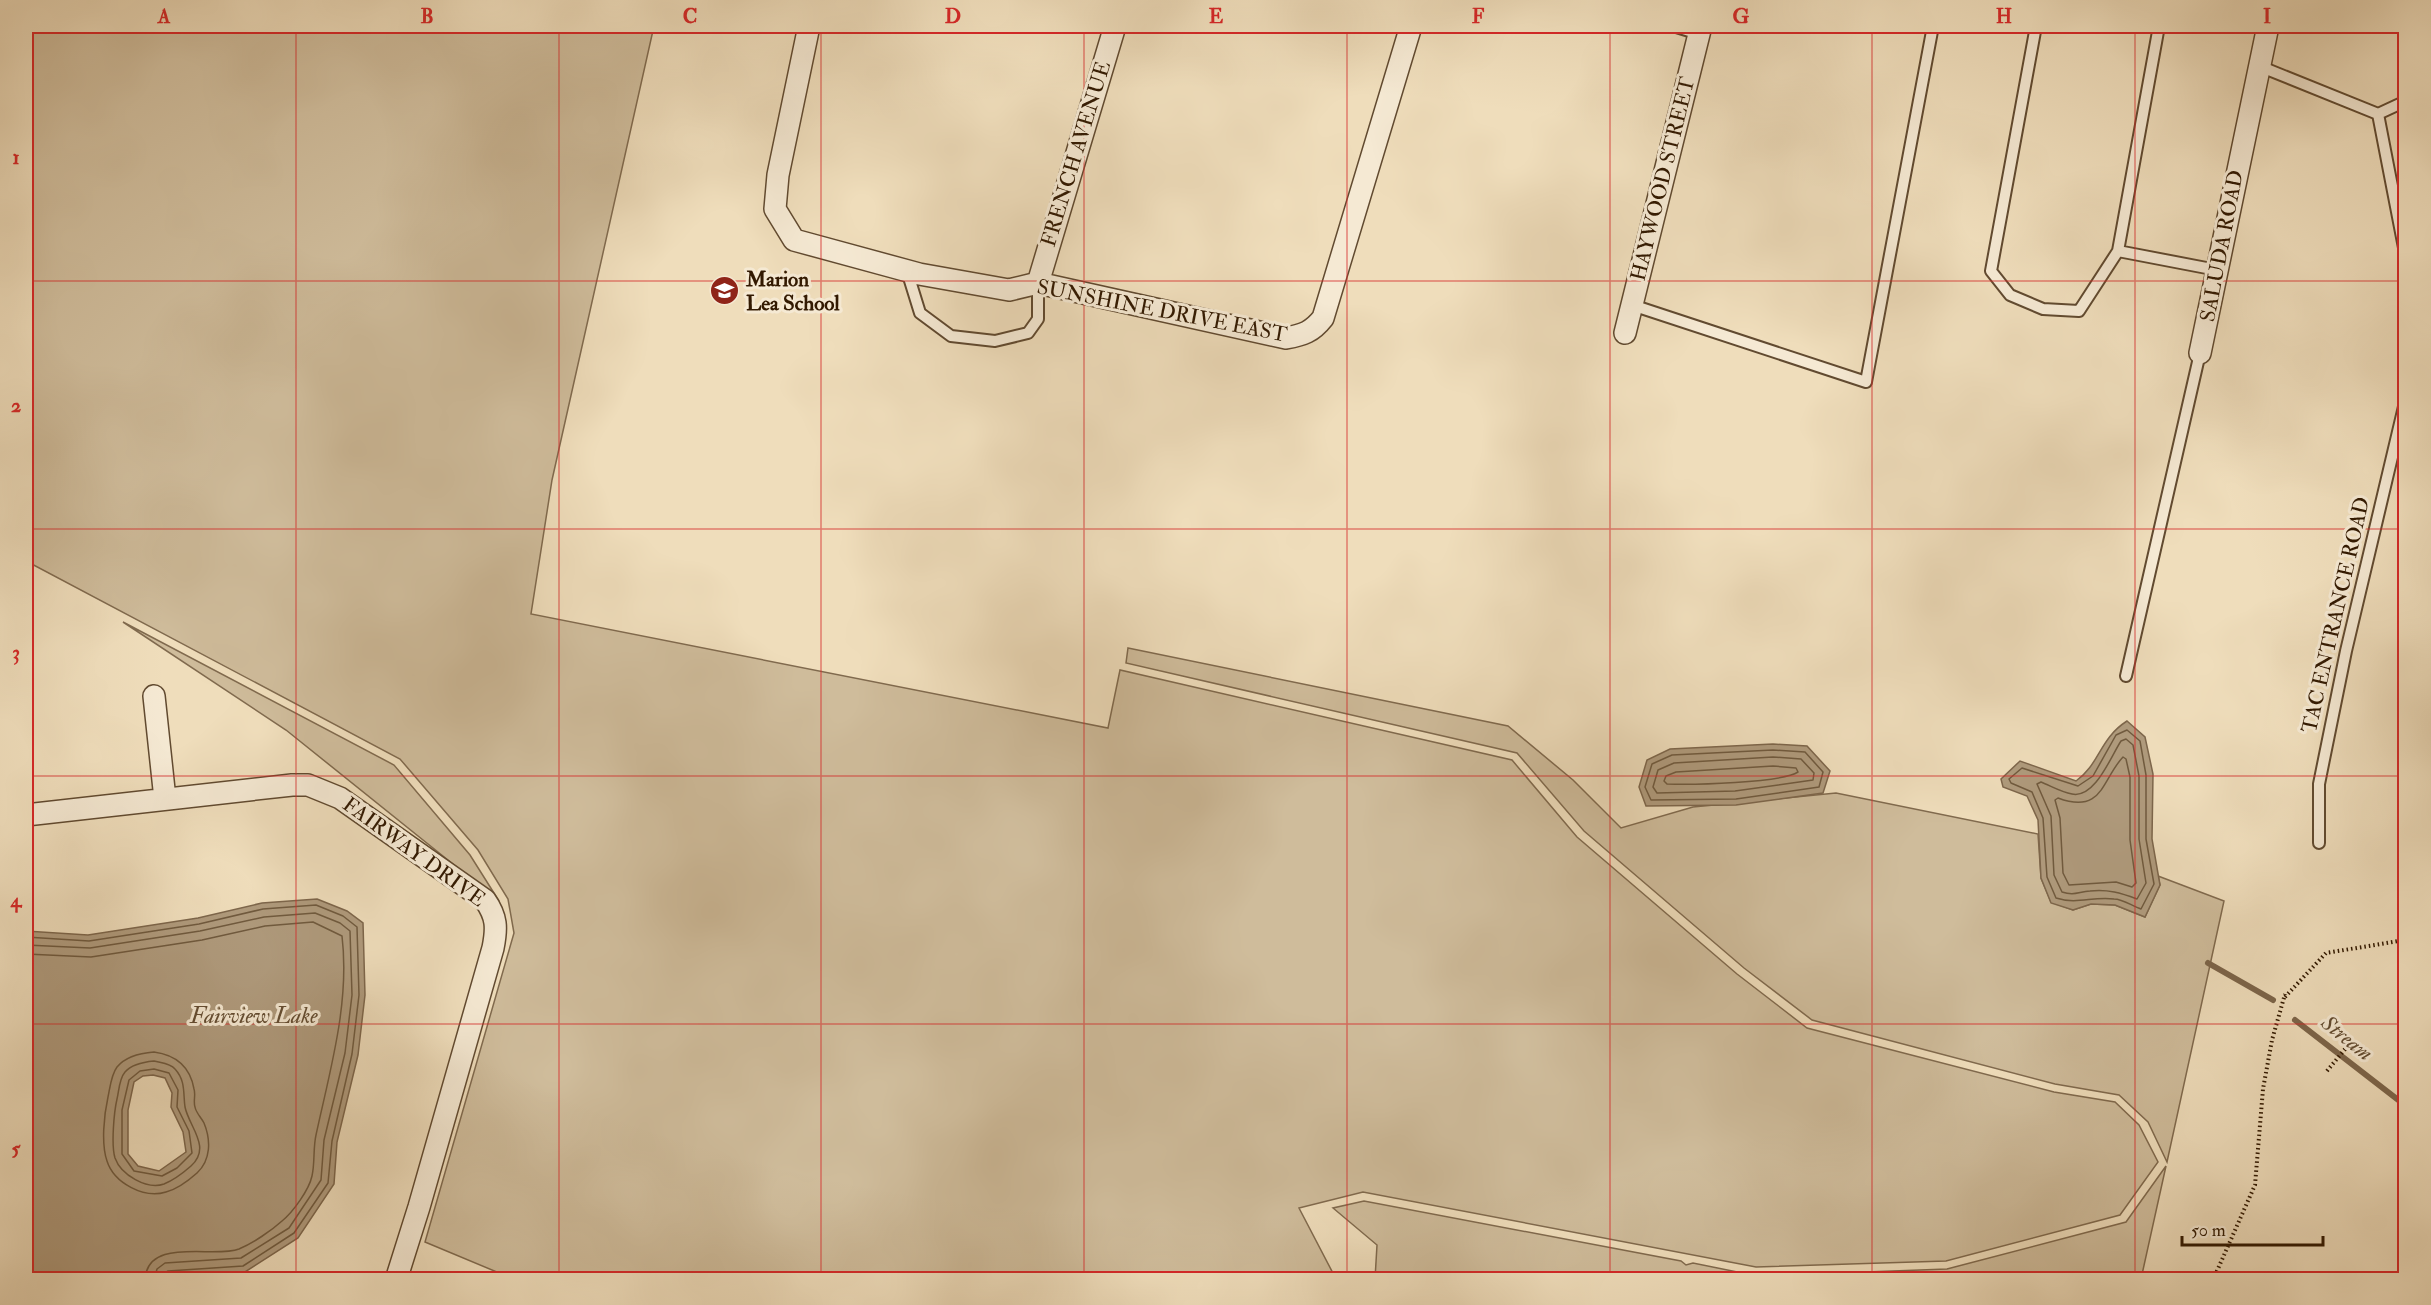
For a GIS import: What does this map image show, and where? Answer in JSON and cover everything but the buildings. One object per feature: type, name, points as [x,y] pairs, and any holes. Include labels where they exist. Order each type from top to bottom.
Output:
[{"type":"street","name":"SUNSHINE DRIVE EAST","points":[[809,26],[778,175],[775,209],[777,216],[794,240],[907,270],[1009,290],[1038,283],[1286,338],[1302,336],[1313,329],[1323,318],[1411,26]]},
{"type":"street","name":"FRENCH AVENUE","points":[[1038,283],[1115,26]]},
{"type":"street","name":"SALUDA ROAD","points":[[2200,353],[2268,26]]},
{"type":"street","name":"HAYWOOD STREET","points":[[1625,333],[1700,30]]},
{"type":"street","points":[[154,696],[165,799]]},
{"type":"street","name":"FAIRWAY DRIVE","points":[[26,815],[308,785],[340,798],[485,900],[493,912],[497,927],[493,948],[423,1196],[396,1280]]},
{"type":"lane","points":[[1673,26],[1700,30]]},
{"type":"lane","points":[[1632,305],[1866,382],[1933,26]]},
{"type":"lane","points":[[2036,26],[1991,271],[2010,295],[2043,309],[2079,311],[2118,251],[2160,26]]},
{"type":"lane","points":[[2259,66],[2378,114],[2406,101]]},
{"type":"lane","points":[[2378,114],[2404,254],[2406,292]]},
{"type":"lane","points":[[2118,251],[2217,270]]},
{"type":"lane","points":[[907,270],[920,313],[951,336],[996,341],[1028,333],[1038,319],[1038,283]]},
{"type":"lane","name":"SALUDA ROAD","points":[[2126,676],[2172,466],[2200,353]]},
{"type":"lane","name":"TAC ENTRANCE ROAD","points":[[2319,843],[2319,783],[2346,651],[2406,398]]},
{"type":"path","points":[[2283,999],[2326,953],[2397,941],[2406,943]]},
{"type":"path","points":[[2213,1280],[2255,1185],[2263,1089],[2272,1040],[2285,994]]},
{"type":"path","points":[[2327,1071],[2350,1043]]},
{"type":"shaded area","points":[[26,26],[654,26],[552,480],[531,614],[1108,728],[1120,670],[1512,760],[1577,837],[1737,974],[1807,1028],[2054,1092],[2115,1102],[2139,1125],[2158,1162],[2120,1215],[1946,1261],[1756,1267],[1363,1192],[1299,1208],[1336,1279],[516,1280],[425,1242],[514,933],[508,899],[478,850],[400,759],[26,561]]},
{"type":"shaded area","points":[[123,622],[394,765],[470,855],[499,901],[286,730]]},
{"type":"shaded area","points":[[1128,648],[1508,726],[1573,780],[1621,828],[1693,807],[1836,793],[2038,834],[2041,878],[2051,902],[2073,910],[2091,904],[2115,905],[2145,917],[2160,885],[2158,876],[2224,901],[2167,1162],[2148,1122],[2119,1095],[2055,1084],[1812,1020],[1744,968],[1584,831],[1517,753],[1126,663]]},
{"type":"shaded area","points":[[2166,1166],[2141,1279],[1375,1279],[1377,1245],[1333,1208],[1364,1201],[1681,1261],[1686,1265],[1693,1263],[1757,1276],[1947,1269],[2126,1222]]},
{"type":"water","points":[[2127,721],[2145,737],[2153,774],[2152,839],[2160,885],[2145,917],[2115,905],[2091,904],[2073,910],[2051,903],[2041,878],[2038,820],[2027,796],[2003,787],[2001,779],[2020,761],[2076,781],[2090,767],[2105,743]]},
{"type":"water","points":[[1773,744],[1807,746],[1830,771],[1823,793],[1736,805],[1646,806],[1639,787],[1647,760],[1670,749]]},
{"type":"water","name":"Fairview Lake","points":[[317,899],[347,911],[363,923],[365,995],[358,1055],[337,1142],[334,1184],[298,1238],[245,1272],[138,1280],[26,1278],[26,931],[88,935],[198,918],[262,903]],"holes":[[[153,1075],[165,1078],[172,1093],[171,1107],[183,1132],[186,1152],[159,1171],[138,1166],[128,1154],[128,1110],[134,1082],[143,1076]]]},
{"type":"waterway","name":"Stream","points":[[2208,963],[2273,1000]]},
{"type":"waterway","name":"Stream","points":[[2295,1020],[2406,1106]]},
{"type":"place","name":"Marion Lea School","points":[[725,291]]}]
